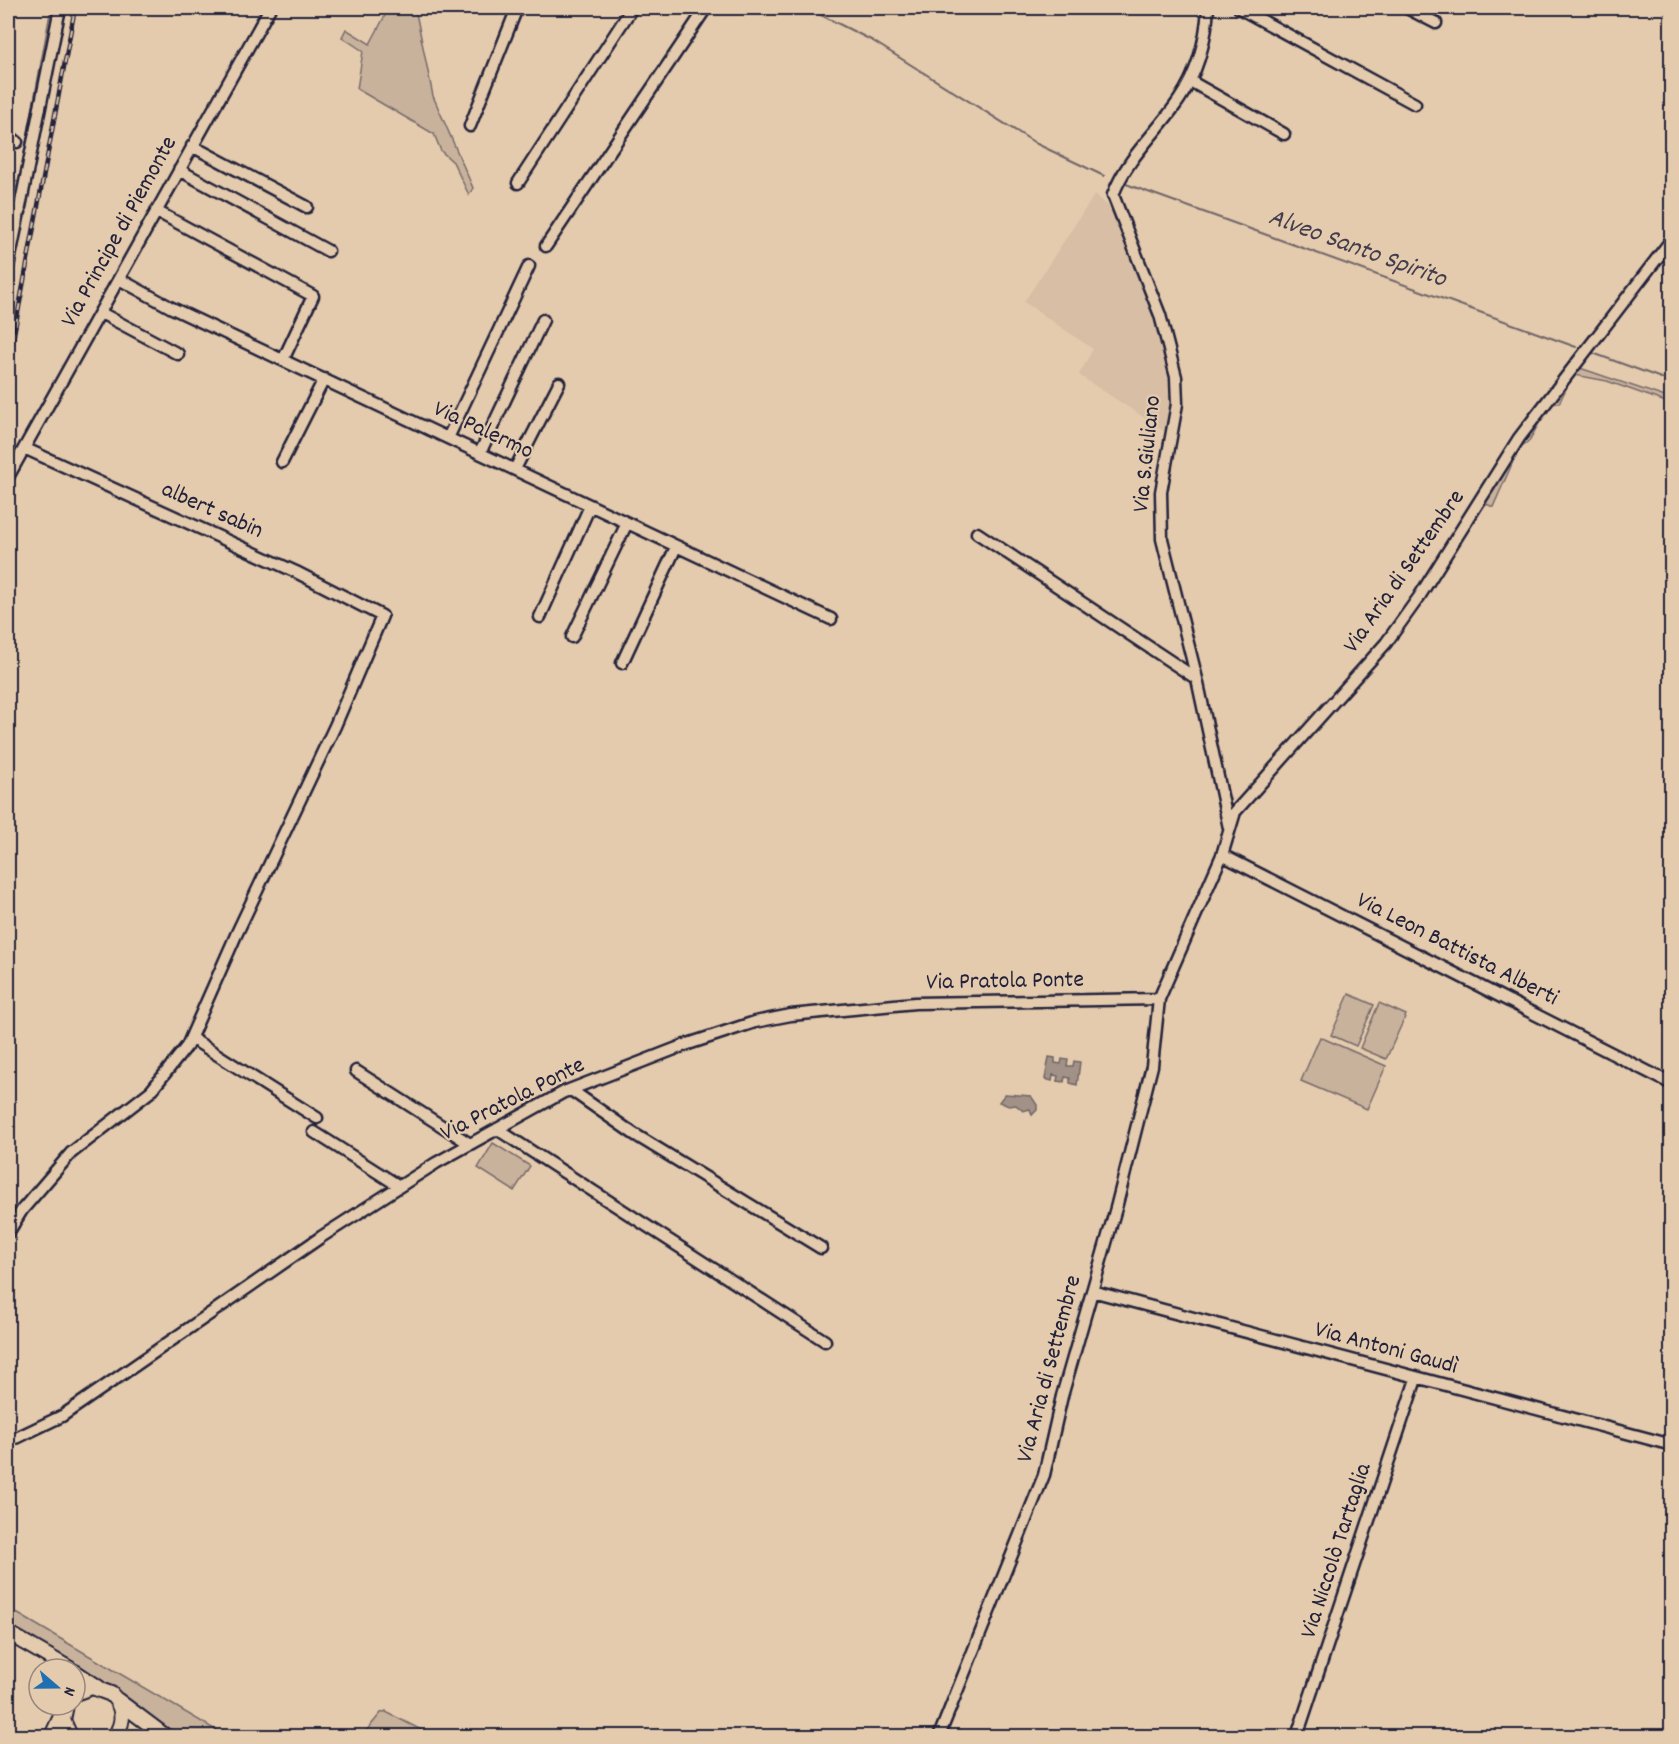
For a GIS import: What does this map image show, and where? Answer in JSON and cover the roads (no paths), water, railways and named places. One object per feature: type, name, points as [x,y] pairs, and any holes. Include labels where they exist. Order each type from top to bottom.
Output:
[{"type":"main road","points":[[8,1633],[49,1657]]},
{"type":"main road","points":[[87,1680],[165,1737]]},
{"type":"main road","points":[[87,1689],[99,1688]]},
{"type":"main road","points":[[115,1737],[122,1720],[117,1700]]},
{"type":"main road","points":[[52,1737],[61,1717]]},
{"type":"main road","points":[[65,1717],[65,1729],[70,1737]]},
{"type":"street","points":[[8,267],[60,8]]},
{"type":"street","name":"Via Principe di Piemonte","points":[[8,477],[270,8]]},
{"type":"street","points":[[470,126],[517,8]]},
{"type":"street","points":[[518,183],[632,8]]},
{"type":"street","points":[[546,246],[706,8]]},
{"type":"street","name":"Via S.Giuliano","points":[[1208,8],[1202,52],[1190,81],[1180,100],[1128,164],[1113,195],[1160,315],[1176,377],[1177,404],[1161,492],[1162,539],[1197,679],[1228,828]]},
{"type":"street","points":[[1239,8],[1415,104]]},
{"type":"street","points":[[1407,8],[1436,23]]},
{"type":"street","points":[[1190,81],[1284,134]]},
{"type":"street","points":[[192,146],[307,207]]},
{"type":"street","points":[[179,170],[328,251]]},
{"type":"street","points":[[8,196],[8,204],[20,212]]},
{"type":"street","points":[[156,211],[314,296],[283,360]]},
{"type":"street","name":"Via Aria di Settembre","points":[[939,1737],[1044,1475],[1062,1395],[1152,1066],[1159,999],[1222,855],[1228,828],[1235,812],[1386,643],[1419,597],[1519,438],[1671,239]]},
{"type":"street","points":[[448,438],[529,266]]},
{"type":"street","name":"Via Palermo","points":[[119,279],[172,308],[831,619]]},
{"type":"street","points":[[101,313],[178,354]]},
{"type":"street","points":[[480,453],[543,320]]},
{"type":"street","points":[[282,462],[324,379]]},
{"type":"street","points":[[515,469],[559,383]]},
{"type":"street","name":"albert sabin","points":[[24,448],[296,572],[382,616],[330,737],[236,935],[191,1038]]},
{"type":"street","points":[[540,617],[590,506]]},
{"type":"street","points":[[572,637],[627,523]]},
{"type":"street","points":[[977,533],[1197,679]]},
{"type":"street","points":[[622,663],[676,547]]},
{"type":"street","name":"Via Leon Battista Alberti","points":[[1222,855],[1671,1084]]},
{"type":"street","name":"Via Pratola Ponte","points":[[8,1443],[62,1416],[399,1186],[470,1144],[571,1090],[695,1042],[755,1022],[791,1015],[915,1004],[1159,999]]},
{"type":"street","points":[[8,1233],[22,1210],[71,1153],[151,1091],[191,1038],[317,1118]]},
{"type":"street","points":[[356,1071],[470,1144]]},
{"type":"street","points":[[571,1090],[634,1134],[821,1248]]},
{"type":"street","points":[[497,1129],[825,1341]]},
{"type":"street","points":[[314,1132],[399,1186]]},
{"type":"street","name":"Via Antoni Gaudì","points":[[1092,1291],[1671,1445]]},
{"type":"street","name":"Via Niccolò Tartaglia","points":[[1297,1737],[1416,1379]]},
{"type":"waterway","name":"Alveo Santo Spirito","points":[[807,8],[873,41],[1037,144],[1104,176]]},
{"type":"waterway","name":"Alveo Santo Spirito","points":[[1126,184],[1576,347]]},
{"type":"waterway","name":"Alveo Santo Spirito","points":[[1590,352],[1672,382]]},
{"type":"railway","points":[[8,366],[75,8]]}]
